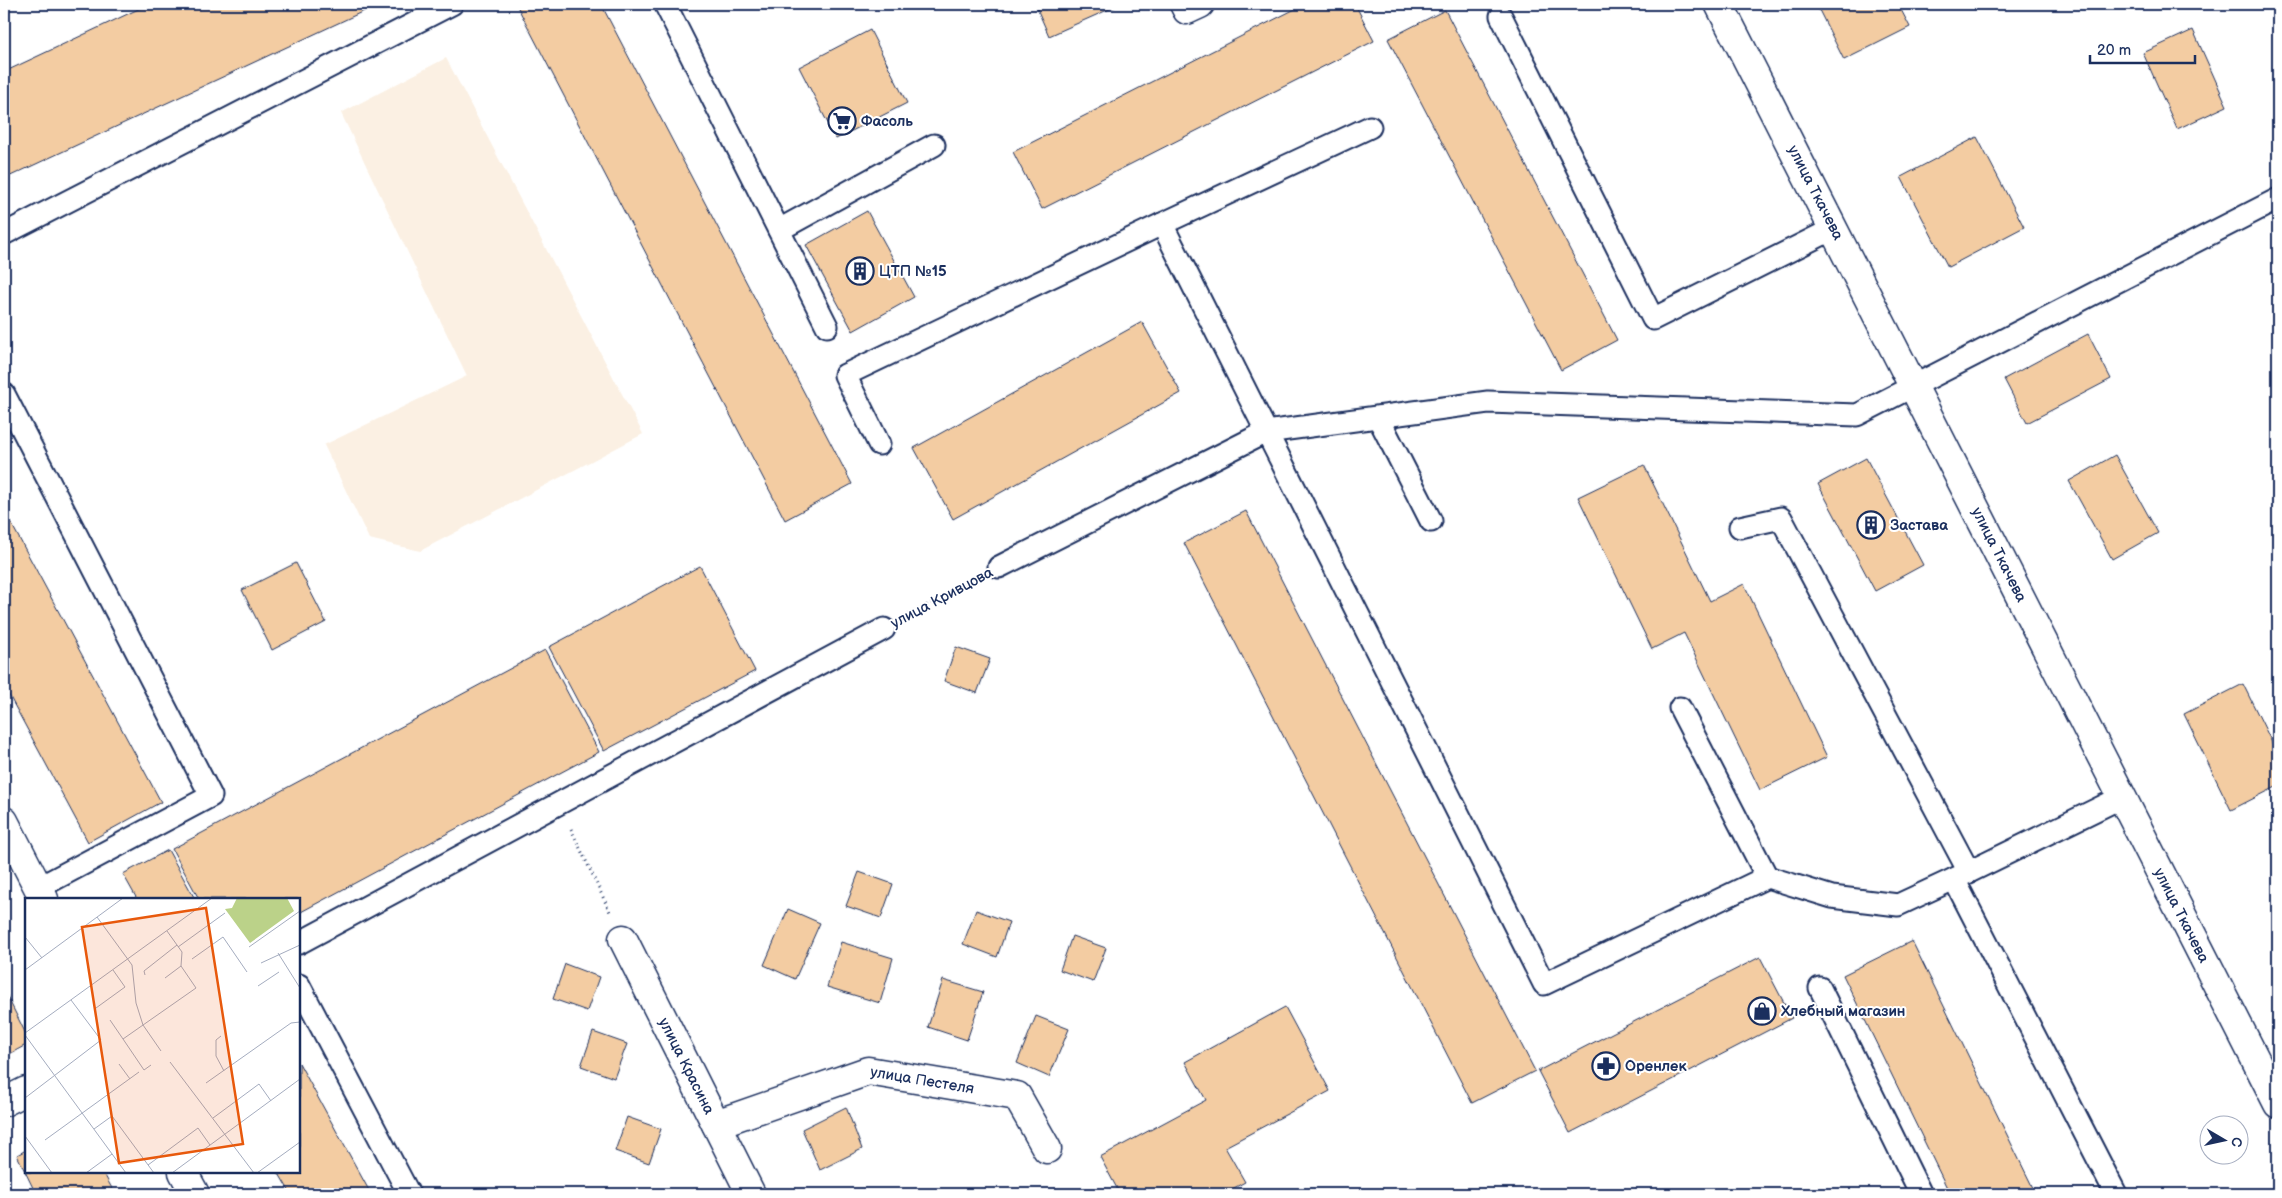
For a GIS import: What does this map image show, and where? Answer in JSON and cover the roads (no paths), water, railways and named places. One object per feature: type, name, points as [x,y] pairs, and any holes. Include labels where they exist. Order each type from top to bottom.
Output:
[{"type":"street","points":[[1184,4],[1188,10],[1200,4]]},
{"type":"street","name":"улица Ткачева","points":[[1720,4],[1835,228],[2120,798],[2278,1104]]},
{"type":"street","points":[[4,822],[41,893]]},
{"type":"street","name":"улица Красина","points":[[623,939],[751,1194]]},
{"type":"street","name":"улица Пестеля","points":[[716,1124],[868,1071],[1017,1096],[1047,1149]]},
{"type":"street","points":[[4,1102],[25,1091]]},
{"type":"street","points":[[184,1173],[195,1194]]},
{"type":"lane","points":[[4,234],[452,4]]},
{"type":"lane","points":[[665,4],[827,326]]},
{"type":"lane","points":[[1500,16],[1653,318],[1835,228]]},
{"type":"lane","points":[[879,444],[845,375],[1370,127]]},
{"type":"lane","points":[[779,230],[934,145]]},
{"type":"lane","points":[[999,567],[1266,432],[1488,402],[1857,415],[1915,387],[2278,199]]},
{"type":"lane","points":[[1162,224],[1544,984],[1766,877],[1832,897],[1898,905],[1962,876],[2120,798]]},
{"type":"lane","points":[[4,394],[211,796],[41,893]]},
{"type":"lane","points":[[1378,417],[1431,521]]},
{"type":"lane","points":[[1740,527],[1781,518],[1962,876],[2116,1194]]},
{"type":"lane","points":[[300,942],[884,629]]},
{"type":"lane","points":[[1680,708],[1766,877]]},
{"type":"lane","points":[[300,987],[408,1194]]},
{"type":"lane","points":[[1820,988],[1921,1194]]},
{"type":"place","name":"Фасоль","points":[[842,121]]},
{"type":"place","name":"ЦТП №15","points":[[860,271]]},
{"type":"place","name":"Застава","points":[[1871,525]]},
{"type":"place","name":"Хлебный магазин","points":[[1762,1011]]},
{"type":"place","name":"Оренлек","points":[[1606,1066]]}]
